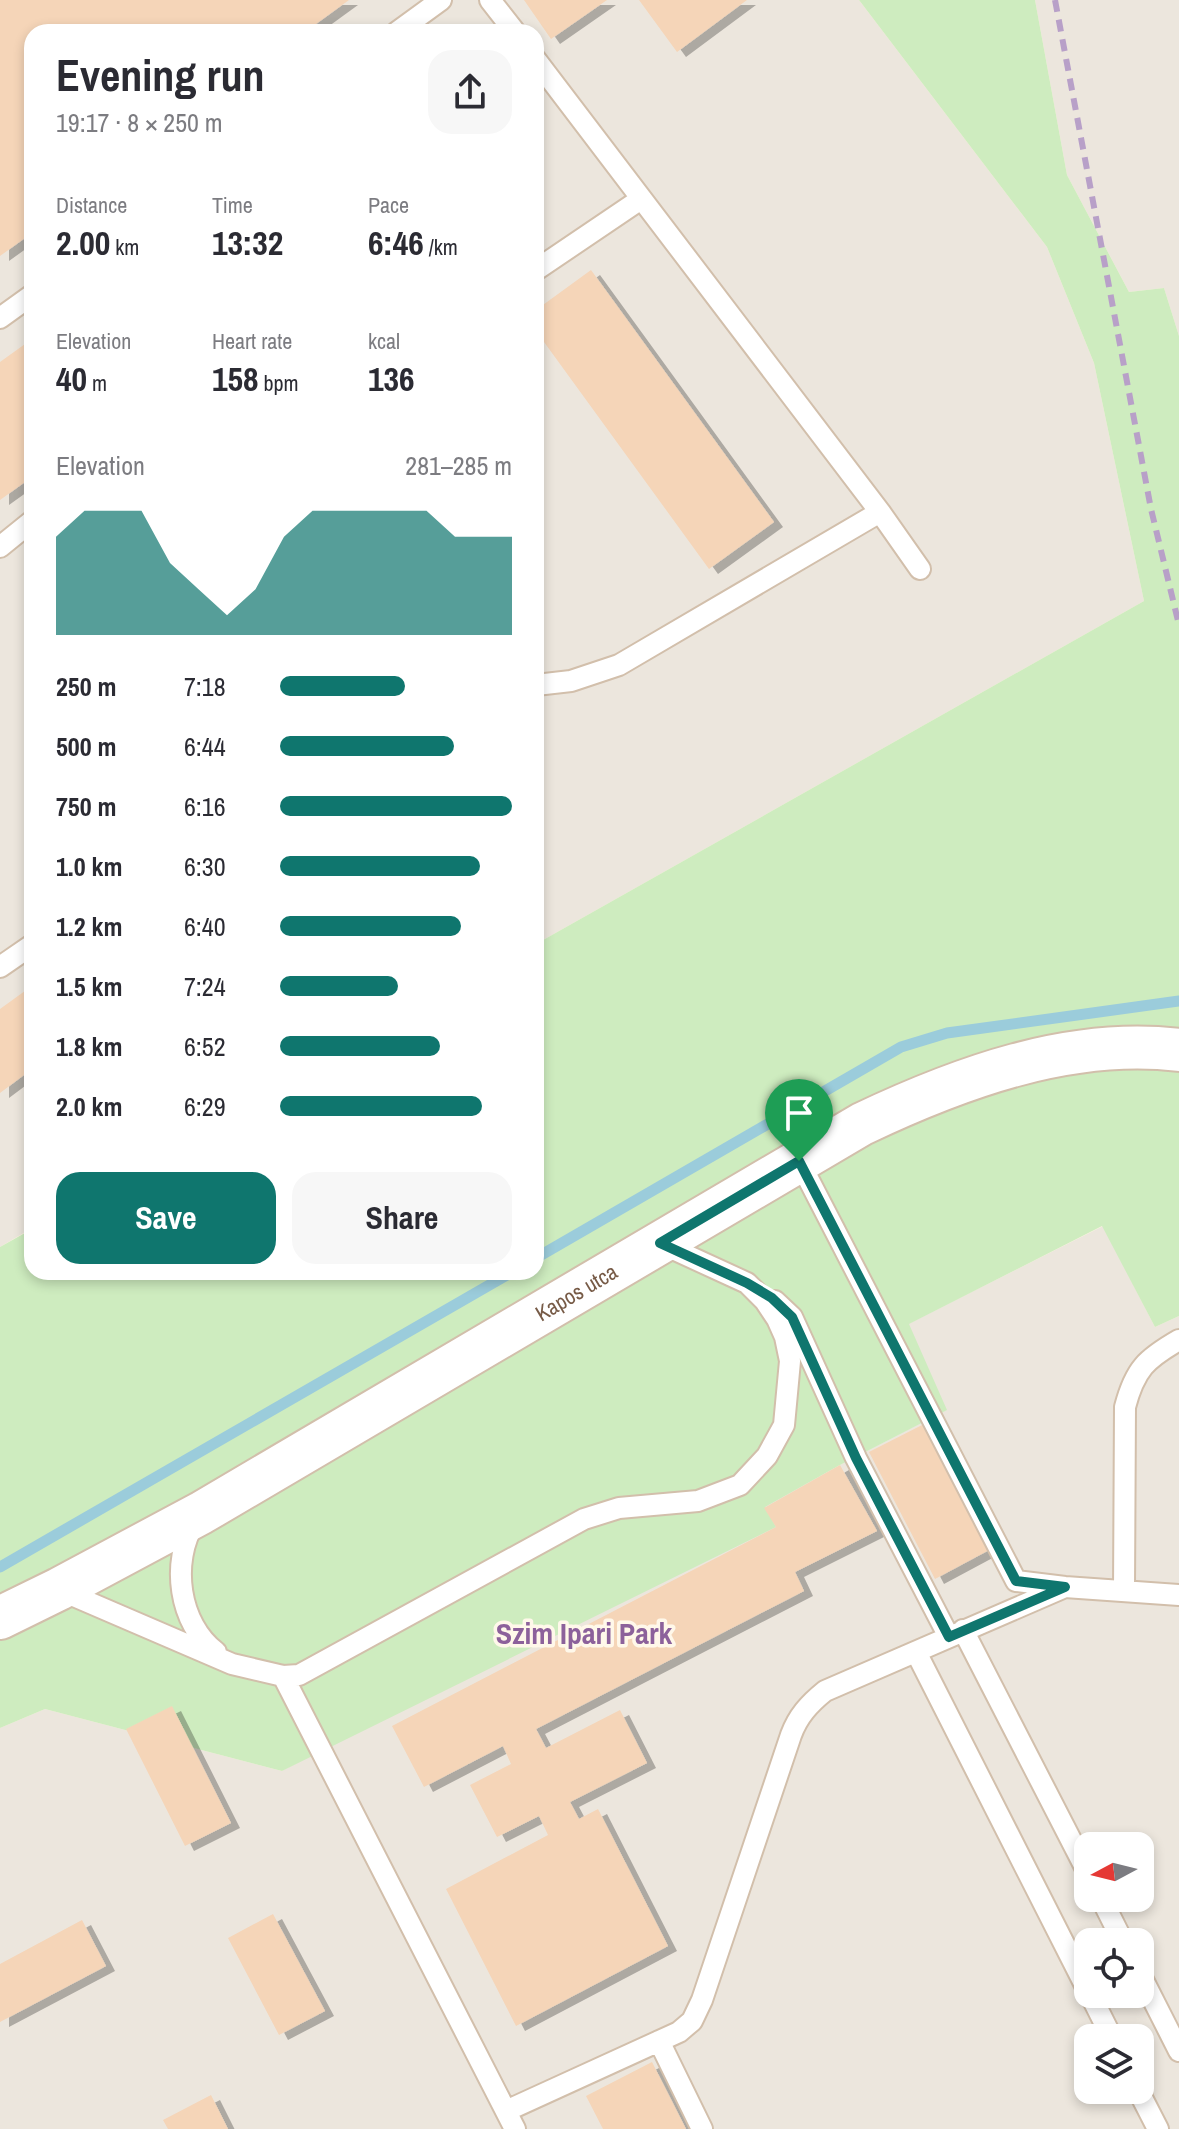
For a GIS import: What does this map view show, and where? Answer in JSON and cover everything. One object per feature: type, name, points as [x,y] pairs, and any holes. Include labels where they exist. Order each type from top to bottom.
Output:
[{"type":"street","name":"Kapos utca","points":[[0,1618],[201,1513],[862,1124],[917,1098],[975,1076],[1023,1063],[1087,1052],[1179,1050]]},
{"type":"lane","points":[[408,24],[441,0]]},
{"type":"lane","points":[[490,0],[509,24]]},
{"type":"lane","points":[[544,71],[920,569]]},
{"type":"lane","points":[[544,265],[641,199]]},
{"type":"lane","points":[[0,318],[24,301]]},
{"type":"lane","points":[[544,684],[571,681],[619,665],[880,512]]},
{"type":"lane","points":[[0,547],[24,528]]},
{"type":"lane","points":[[0,967],[24,950]]},
{"type":"lane","points":[[799,1161],[1016,1581]]},
{"type":"lane","points":[[660,1243],[747,1283],[772,1298],[792,1317],[856,1458],[1074,1848]]},
{"type":"lane","points":[[59,1589],[232,1664],[283,1676],[299,1675],[584,1519],[619,1508],[698,1501],[740,1485],[767,1456],[784,1425],[790,1361],[777,1319],[747,1283]]},
{"type":"lane","points":[[1124,1590],[1125,1407],[1130,1388],[1147,1359],[1179,1340]]},
{"type":"lane","points":[[201,1513],[187,1535],[181,1556],[185,1606],[203,1642],[232,1664]]},
{"type":"lane","points":[[1016,1581],[1179,1595]]},
{"type":"lane","points":[[997,1616],[1016,1581]]},
{"type":"lane","points":[[283,1676],[511,2120],[679,2032],[692,2021],[702,2000],[798,1717],[825,1691],[1065,1587]]},
{"type":"lane","points":[[916,1652],[1074,1963]]},
{"type":"lane","points":[[1154,2002],[1179,2051]]},
{"type":"lane","points":[[659,2041],[702,2129]]},
{"type":"lane","points":[[1145,2104],[1158,2129]]},
{"type":"shaded area","points":[[0,0],[859,0],[1047,247],[1094,363],[1144,601],[544,939],[544,24],[24,24],[24,1233],[0,1247]]},
{"type":"shaded area","points":[[1035,0],[1179,0],[1179,336],[1164,288],[1129,292],[1067,175]]},
{"type":"shaded area","points":[[1103,1226],[1155,1327],[1179,1316],[1179,2129],[0,2129],[0,1728],[45,1709],[282,1771],[946,1410],[908,1324]]},
{"type":"green space","points":[[859,0],[1035,0],[1067,175],[1129,292],[1164,288],[1179,336],[1179,1316],[1155,1327],[1102,1226],[909,1324],[947,1410],[765,1507],[776,1527],[282,1771],[45,1709],[0,1728],[0,1247],[24,1234],[24,1280],[544,1280],[544,939],[1144,601],[1094,363],[1047,247]]},
{"type":"building","points":[[0,0],[349,0],[316,24],[24,24],[24,239],[0,256]]},
{"type":"building","points":[[524,0],[607,0],[551,39],[544,24],[541,24]]},
{"type":"building","points":[[639,0],[747,0],[677,52]]},
{"type":"building","points":[[591,270],[774,522],[709,569],[544,342],[544,304]]},
{"type":"building","points":[[24,345],[24,483],[0,500],[0,362]]},
{"type":"building","points":[[24,992],[24,1075],[0,1093],[0,1009]]},
{"type":"building","points":[[926,1423],[991,1549],[935,1579],[869,1452]]},
{"type":"building","points":[[840,1465],[877,1531],[795,1572],[804,1591],[536,1729],[546,1748],[620,1710],[647,1763],[570,1802],[579,1819],[598,1809],[668,1946],[516,2026],[446,1889],[548,1835],[539,1816],[497,1837],[470,1785],[511,1764],[503,1746],[424,1787],[392,1726],[776,1527],[764,1508]]},
{"type":"building","points":[[172,1706],[231,1823],[185,1846],[126,1729]]},
{"type":"building","points":[[273,1914],[325,2011],[279,2035],[228,1938]]},
{"type":"building","points":[[82,1920],[106,1966],[0,2022],[0,1964]]},
{"type":"building","points":[[652,2062],[686,2129],[603,2129],[586,2096]]},
{"type":"building","points":[[211,2095],[228,2129],[168,2129],[163,2120]]},
{"type":"waterway","points":[[544,1253],[901,1047],[947,1033],[1179,1001]]},
{"type":"waterway","points":[[0,1567],[498,1280]]},
{"type":"railway","points":[[1055,0],[1151,509],[1179,625]]},
{"type":"district","name":"Szim Ipari Park","points":[[584,1633]]},
{"type":"route","points":[[799,1161],[1016,1581],[1065,1587],[949,1637],[856,1458],[792,1317],[772,1298],[747,1283],[660,1243],[799,1161]]}]
